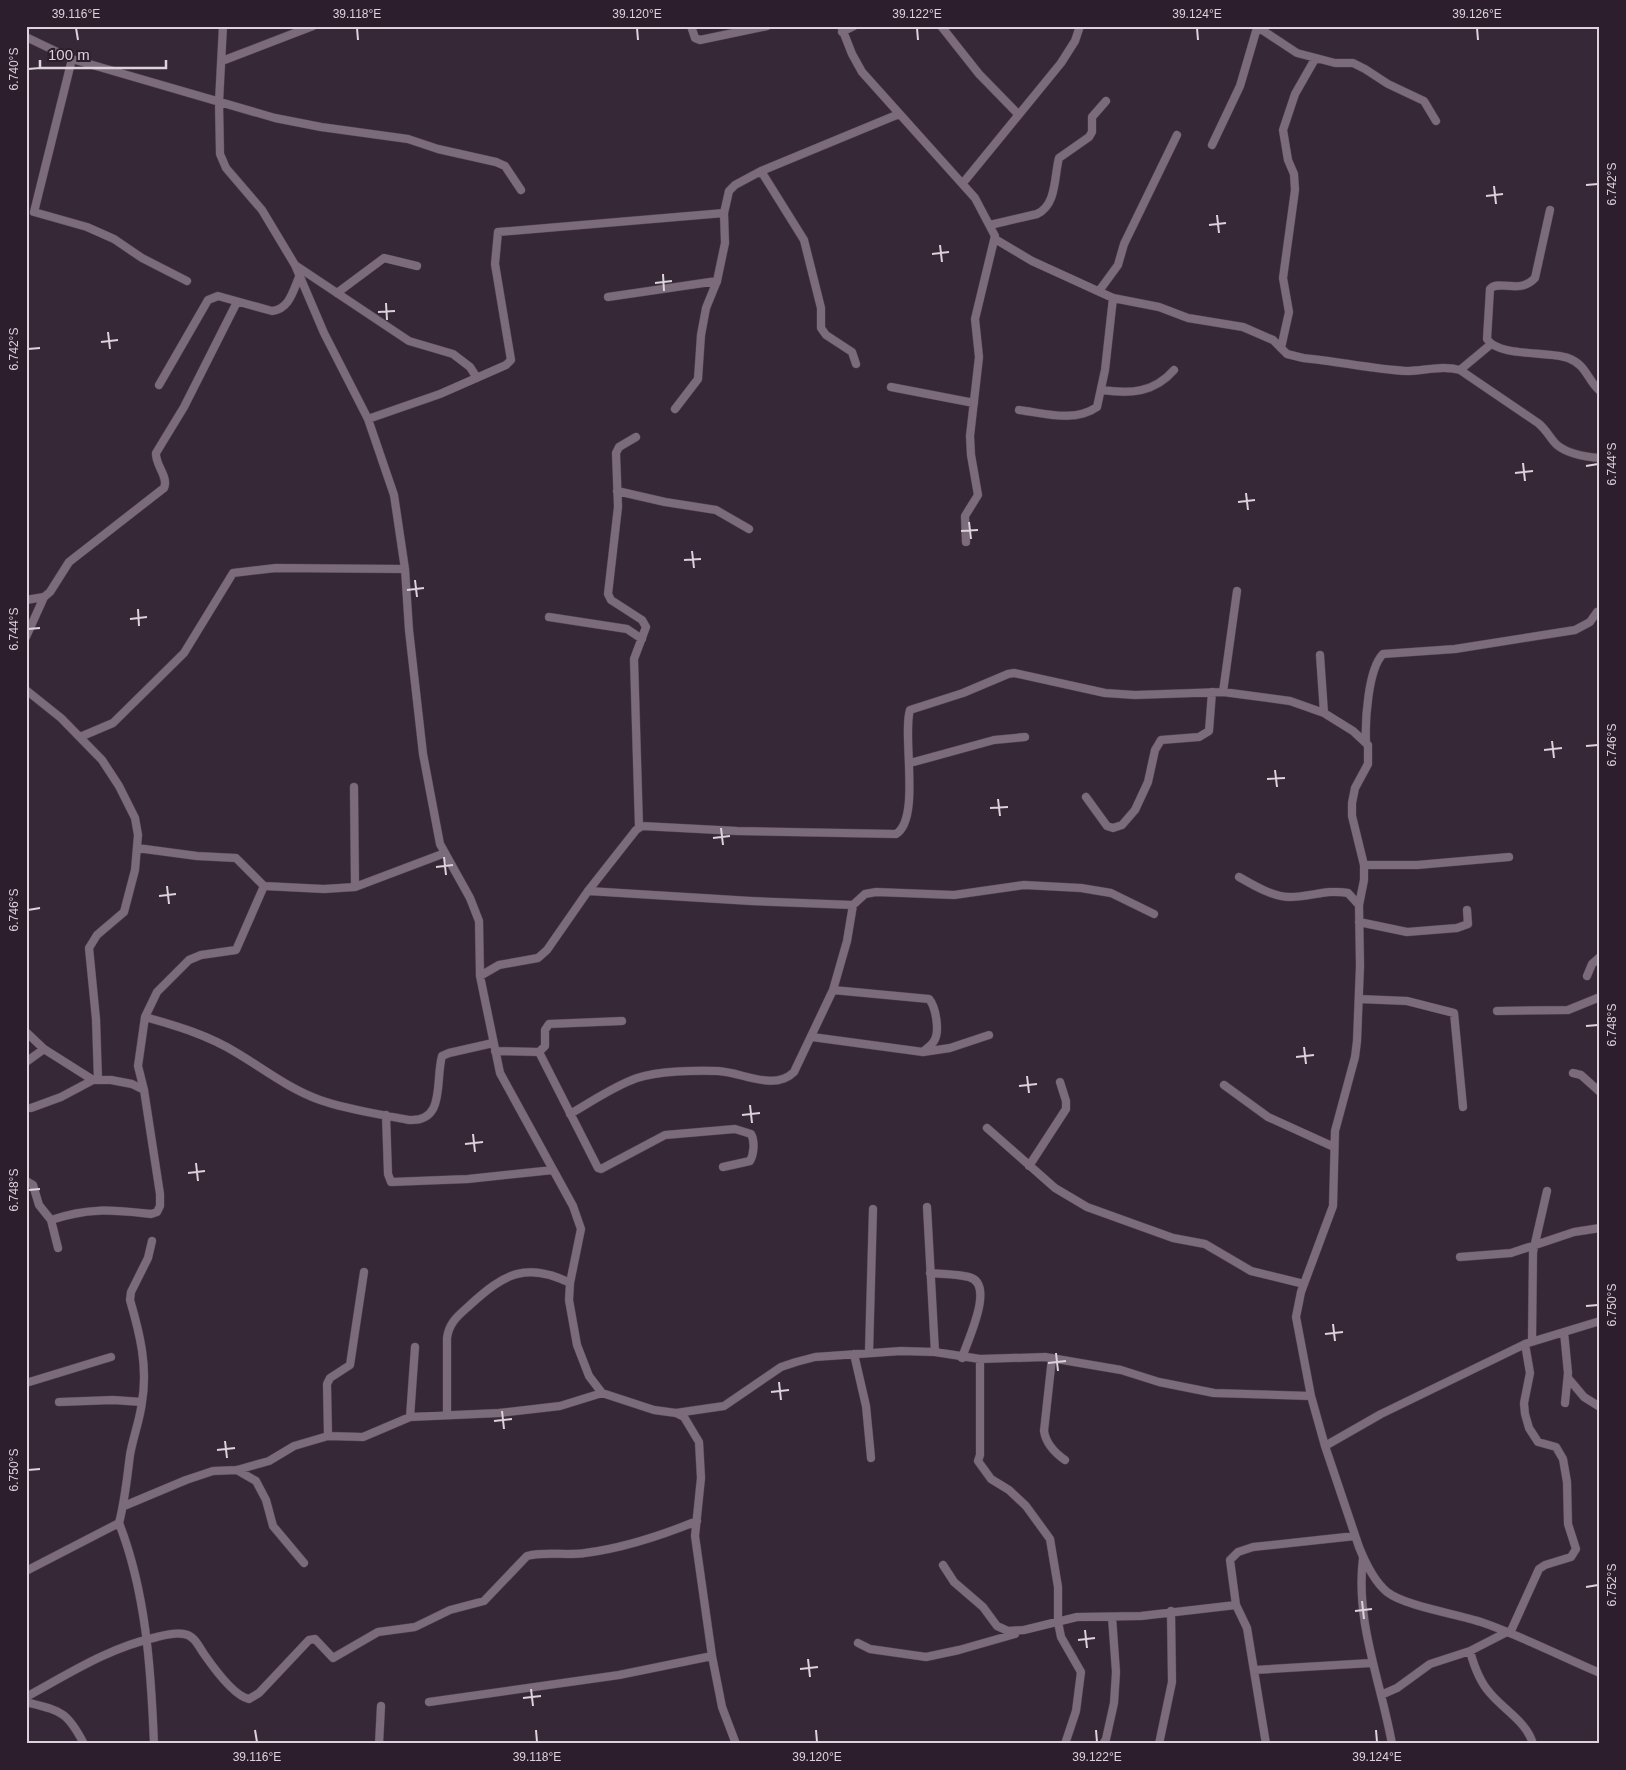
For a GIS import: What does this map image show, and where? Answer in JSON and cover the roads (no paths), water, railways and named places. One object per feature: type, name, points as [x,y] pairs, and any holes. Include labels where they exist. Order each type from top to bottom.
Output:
[{"type":"street","points":[[222,26],[219,102],[220,154],[226,168],[262,210],[296,266],[324,333],[368,419],[394,495],[424,754],[440,844],[470,898],[479,921],[480,976],[500,1073],[573,1206],[581,1229],[570,1283],[569,1300],[577,1345],[589,1376],[602,1393],[654,1410],[676,1413],[724,1406],[781,1367],[815,1357],[869,1352],[935,1352],[962,1358],[980,1359],[1052,1358],[1121,1370],[1159,1382],[1214,1393],[1311,1396]]},
{"type":"street","points":[[222,61],[312,26]]},
{"type":"street","points":[[691,26],[695,38],[700,40],[767,26]]},
{"type":"street","points":[[854,26],[842,29],[862,72],[975,198],[990,225],[995,239],[974,325],[979,357],[971,419],[970,455],[978,495],[965,516],[966,542]]},
{"type":"street","points":[[941,26],[979,74],[1018,114]]},
{"type":"street","points":[[963,183],[1069,52],[1080,26]]},
{"type":"street","points":[[1212,145],[1240,86],[1256,27],[1286,48],[1315,59],[1356,64],[1388,84],[1424,101],[1436,121]]},
{"type":"street","points":[[26,37],[72,59],[275,118],[321,127],[408,139],[438,149],[479,157],[505,166],[521,190]]},
{"type":"street","points":[[72,59],[34,212],[87,227],[187,281]]},
{"type":"street","points":[[1281,348],[1289,312],[1283,278],[1295,190],[1294,174],[1288,160],[1283,130],[1295,94],[1315,59]]},
{"type":"street","points":[[990,225],[1043,211],[1054,189],[1059,158],[1089,136],[1092,131],[1092,117],[1106,101]]},
{"type":"street","points":[[675,409],[698,379],[706,308],[717,281],[725,243],[724,213],[729,191],[735,185],[761,171],[858,129],[899,114]]},
{"type":"street","points":[[1099,291],[1118,265],[1124,244],[1177,135]]},
{"type":"street","points":[[761,171],[804,240],[821,308],[821,328],[826,335],[852,352],[856,364]]},
{"type":"street","points":[[1550,210],[1535,278],[1523,287],[1494,286],[1490,289],[1486,337],[1490,345],[1522,353],[1568,358],[1585,369],[1600,391]]},
{"type":"street","points":[[368,419],[440,394],[506,365],[511,360],[495,264],[498,232],[724,213]]},
{"type":"street","points":[[995,239],[1032,261],[1113,298],[1159,307],[1188,318],[1243,327],[1263,334],[1287,354],[1303,358],[1406,371],[1445,368],[1460,370],[1549,432],[1558,445],[1578,454],[1600,458]]},
{"type":"street","points":[[337,293],[384,258],[417,266]]},
{"type":"street","points":[[296,266],[409,340],[453,354],[470,368],[477,378]]},
{"type":"street","points":[[158,384],[208,300],[218,296],[272,311],[280,310],[286,305],[300,275]]},
{"type":"street","points":[[608,297],[717,281]]},
{"type":"street","points":[[1019,410],[1055,415],[1080,415],[1097,407],[1102,390],[1113,298]]},
{"type":"street","points":[[26,637],[44,597],[50,592],[69,562],[164,488],[166,481],[156,460],[156,453],[184,407],[237,302]]},
{"type":"street","points":[[1460,370],[1490,345]]},
{"type":"street","points":[[1102,390],[1124,392],[1154,387],[1164,382],[1174,370]]},
{"type":"street","points":[[891,387],[974,403]]},
{"type":"street","points":[[636,437],[619,447],[616,453],[618,507],[609,597],[645,623],[645,631],[636,648],[634,671],[639,827]]},
{"type":"street","points":[[617,491],[665,502],[716,510],[749,529]]},
{"type":"street","points":[[80,737],[113,723],[184,654],[233,572],[276,568],[404,569]]},
{"type":"street","points":[[1223,692],[1237,591]]},
{"type":"street","points":[[26,600],[44,597]]},
{"type":"street","points":[[1597,612],[1590,622],[1575,630],[1447,650],[1383,654],[1377,662],[1365,715],[1366,742],[1370,754],[1368,764],[1356,788],[1352,803],[1352,816],[1364,865],[1364,880],[1359,905],[1359,999],[1355,1057],[1335,1131],[1333,1206],[1304,1284],[1296,1323],[1311,1396],[1325,1446],[1363,1558],[1380,1584],[1392,1595],[1404,1601],[1448,1612],[1509,1632],[1600,1673]]},
{"type":"street","points":[[549,617],[627,629],[642,639]]},
{"type":"street","points":[[1320,655],[1324,713]]},
{"type":"street","points":[[480,976],[499,965],[538,958],[547,950],[588,891],[639,827],[649,824],[737,831],[896,834],[904,828],[910,763],[910,710],[1008,674],[1014,673],[1105,693],[1135,695],[1223,692],[1290,701],[1324,713],[1353,731],[1366,742]]},
{"type":"street","points":[[26,690],[61,718],[102,760],[119,786],[135,818],[138,835],[137,848],[130,894],[124,912],[97,935],[90,948],[96,1019],[95,1080]]},
{"type":"street","points":[[1086,797],[1107,826],[1113,828],[1122,825],[1135,810],[1148,782],[1155,750],[1161,740],[1199,737],[1209,731],[1212,692]]},
{"type":"street","points":[[910,763],[994,740],[1025,737]]},
{"type":"street","points":[[354,787],[355,887]]},
{"type":"street","points":[[137,848],[198,856],[236,858],[264,886],[295,889],[355,887],[445,853]]},
{"type":"street","points":[[1364,865],[1417,864],[1509,857]]},
{"type":"street","points":[[1239,877],[1256,886],[1286,897],[1331,891],[1348,893],[1359,905]]},
{"type":"street","points":[[570,1114],[625,1083],[651,1075],[719,1071],[759,1080],[782,1080],[794,1072],[833,990],[847,941],[853,905],[865,894],[876,892],[954,895],[1024,885],[1081,888],[1111,893],[1154,914]]},
{"type":"street","points":[[51,1220],[88,1210],[112,1210],[151,1214],[157,1212],[160,1206],[160,1194],[144,1090],[138,1066],[145,1017],[157,992],[189,960],[201,955],[228,953],[236,950],[264,886]]},
{"type":"street","points":[[588,891],[760,902],[853,905]]},
{"type":"street","points":[[1359,922],[1407,932],[1457,928],[1468,924],[1466,910]]},
{"type":"street","points":[[1587,976],[1592,964],[1600,956]]},
{"type":"street","points":[[833,990],[929,999],[933,1006],[938,1033],[934,1042],[923,1052]]},
{"type":"street","points":[[1497,1011],[1568,1010],[1600,997]]},
{"type":"street","points":[[1359,999],[1407,1001],[1454,1013],[1463,1107]]},
{"type":"street","points":[[145,1017],[185,1028],[212,1040],[236,1052],[275,1078],[320,1100],[420,1121],[429,1117],[437,1099],[442,1056],[450,1052],[494,1047],[540,1052]]},
{"type":"street","points":[[540,1052],[545,1046],[545,1030],[549,1024],[622,1021]]},
{"type":"street","points":[[26,1032],[44,1049],[95,1080]]},
{"type":"street","points":[[812,1037],[923,1052],[950,1048],[989,1035]]},
{"type":"street","points":[[26,1062],[44,1049]]},
{"type":"street","points":[[540,1052],[595,1166],[601,1169],[665,1136],[735,1129],[751,1134],[753,1138],[750,1161],[723,1166]]},
{"type":"street","points":[[1573,1073],[1581,1075],[1600,1092]]},
{"type":"street","points":[[31,1108],[68,1094],[95,1080],[111,1080],[144,1090]]},
{"type":"street","points":[[1029,1166],[1066,1109],[1066,1102],[1060,1082]]},
{"type":"street","points":[[1224,1085],[1268,1117],[1334,1147]]},
{"type":"street","points":[[386,1115],[386,1160],[391,1182],[468,1179],[553,1170]]},
{"type":"street","points":[[987,1128],[1055,1188],[1088,1207],[1179,1240],[1205,1244],[1239,1266],[1251,1271],[1304,1284]]},
{"type":"street","points":[[26,1181],[33,1185],[40,1205],[51,1220],[58,1248]]},
{"type":"street","points":[[1381,1695],[1397,1688],[1430,1664],[1470,1651],[1509,1632],[1539,1570],[1545,1565],[1571,1557],[1576,1549],[1568,1524],[1567,1482],[1561,1454],[1556,1447],[1538,1442],[1529,1428],[1524,1403],[1530,1373],[1529,1342],[1533,1245],[1546,1190]]},
{"type":"street","points":[[926,1207],[935,1352]]},
{"type":"street","points":[[869,1352],[873,1208]]},
{"type":"street","points":[[1460,1256],[1511,1253],[1574,1232],[1600,1228]]},
{"type":"street","points":[[152,1241],[148,1258],[131,1292],[130,1300],[143,1353],[142,1402],[131,1452],[124,1506],[119,1523],[134,1566],[143,1608],[154,1744]]},
{"type":"street","points":[[328,1436],[327,1384],[330,1378],[350,1366],[364,1272]]},
{"type":"street","points":[[447,1414],[447,1338],[448,1329],[453,1320],[488,1289],[515,1275],[532,1272],[550,1273],[570,1283]]},
{"type":"street","points":[[930,1273],[970,1277],[976,1281],[982,1290],[981,1301],[962,1358]]},
{"type":"street","points":[[1325,1446],[1380,1414],[1529,1342],[1600,1321]]},
{"type":"street","points":[[1564,1332],[1568,1378],[1565,1403]]},
{"type":"street","points":[[410,1417],[415,1347]]},
{"type":"street","points":[[854,1354],[866,1406],[871,1458]]},
{"type":"street","points":[[26,1383],[111,1357]]},
{"type":"street","points":[[1052,1358],[1044,1431],[1046,1440],[1056,1454],[1065,1460]]},
{"type":"street","points":[[980,1359],[980,1456],[978,1461],[992,1479],[1009,1490],[1026,1506],[1050,1539],[1058,1587],[1058,1622],[1062,1642],[1081,1672],[1076,1711],[1066,1744]]},
{"type":"street","points":[[1568,1378],[1584,1397],[1600,1407]]},
{"type":"street","points":[[124,1506],[186,1480],[213,1471],[237,1470],[269,1461],[294,1446],[328,1436],[363,1437],[410,1417],[499,1413],[560,1406],[602,1393]]},
{"type":"street","points":[[59,1402],[113,1400],[142,1402]]},
{"type":"street","points":[[676,1413],[684,1417],[699,1442],[701,1478],[695,1536],[712,1656],[722,1707],[736,1744]]},
{"type":"street","points":[[237,1470],[256,1481],[266,1500],[273,1526],[304,1563]]},
{"type":"street","points":[[26,1697],[78,1667],[145,1640],[183,1633],[191,1636],[212,1666],[237,1693],[249,1699],[259,1693],[308,1640],[315,1639],[333,1658],[378,1632],[415,1627],[450,1610],[484,1602],[526,1556],[610,1550],[660,1536],[697,1521]]},
{"type":"street","points":[[26,1571],[119,1523]]},
{"type":"street","points":[[1266,1744],[1247,1628],[1236,1605],[1235,1586],[1229,1563],[1232,1556],[1238,1552],[1254,1547],[1355,1536]]},
{"type":"street","points":[[1363,1558],[1360,1578],[1362,1605],[1372,1663],[1386,1710],[1392,1744]]},
{"type":"street","points":[[943,1565],[954,1582],[983,1607],[997,1626],[1008,1631],[1024,1630]]},
{"type":"street","points":[[858,1643],[870,1649],[926,1657],[959,1650],[1024,1630],[1077,1618],[1112,1617],[1236,1605]]},
{"type":"street","points":[[1159,1744],[1172,1682],[1170,1611]]},
{"type":"street","points":[[1103,1744],[1106,1739],[1114,1695],[1116,1672],[1112,1617]]},
{"type":"street","points":[[1470,1651],[1479,1678],[1489,1693],[1528,1731],[1533,1744]]},
{"type":"street","points":[[429,1702],[619,1675],[712,1656]]},
{"type":"street","points":[[1255,1670],[1372,1663]]},
{"type":"street","points":[[26,1702],[60,1711],[69,1718],[84,1744]]},
{"type":"street","points":[[379,1744],[381,1706]]}]
